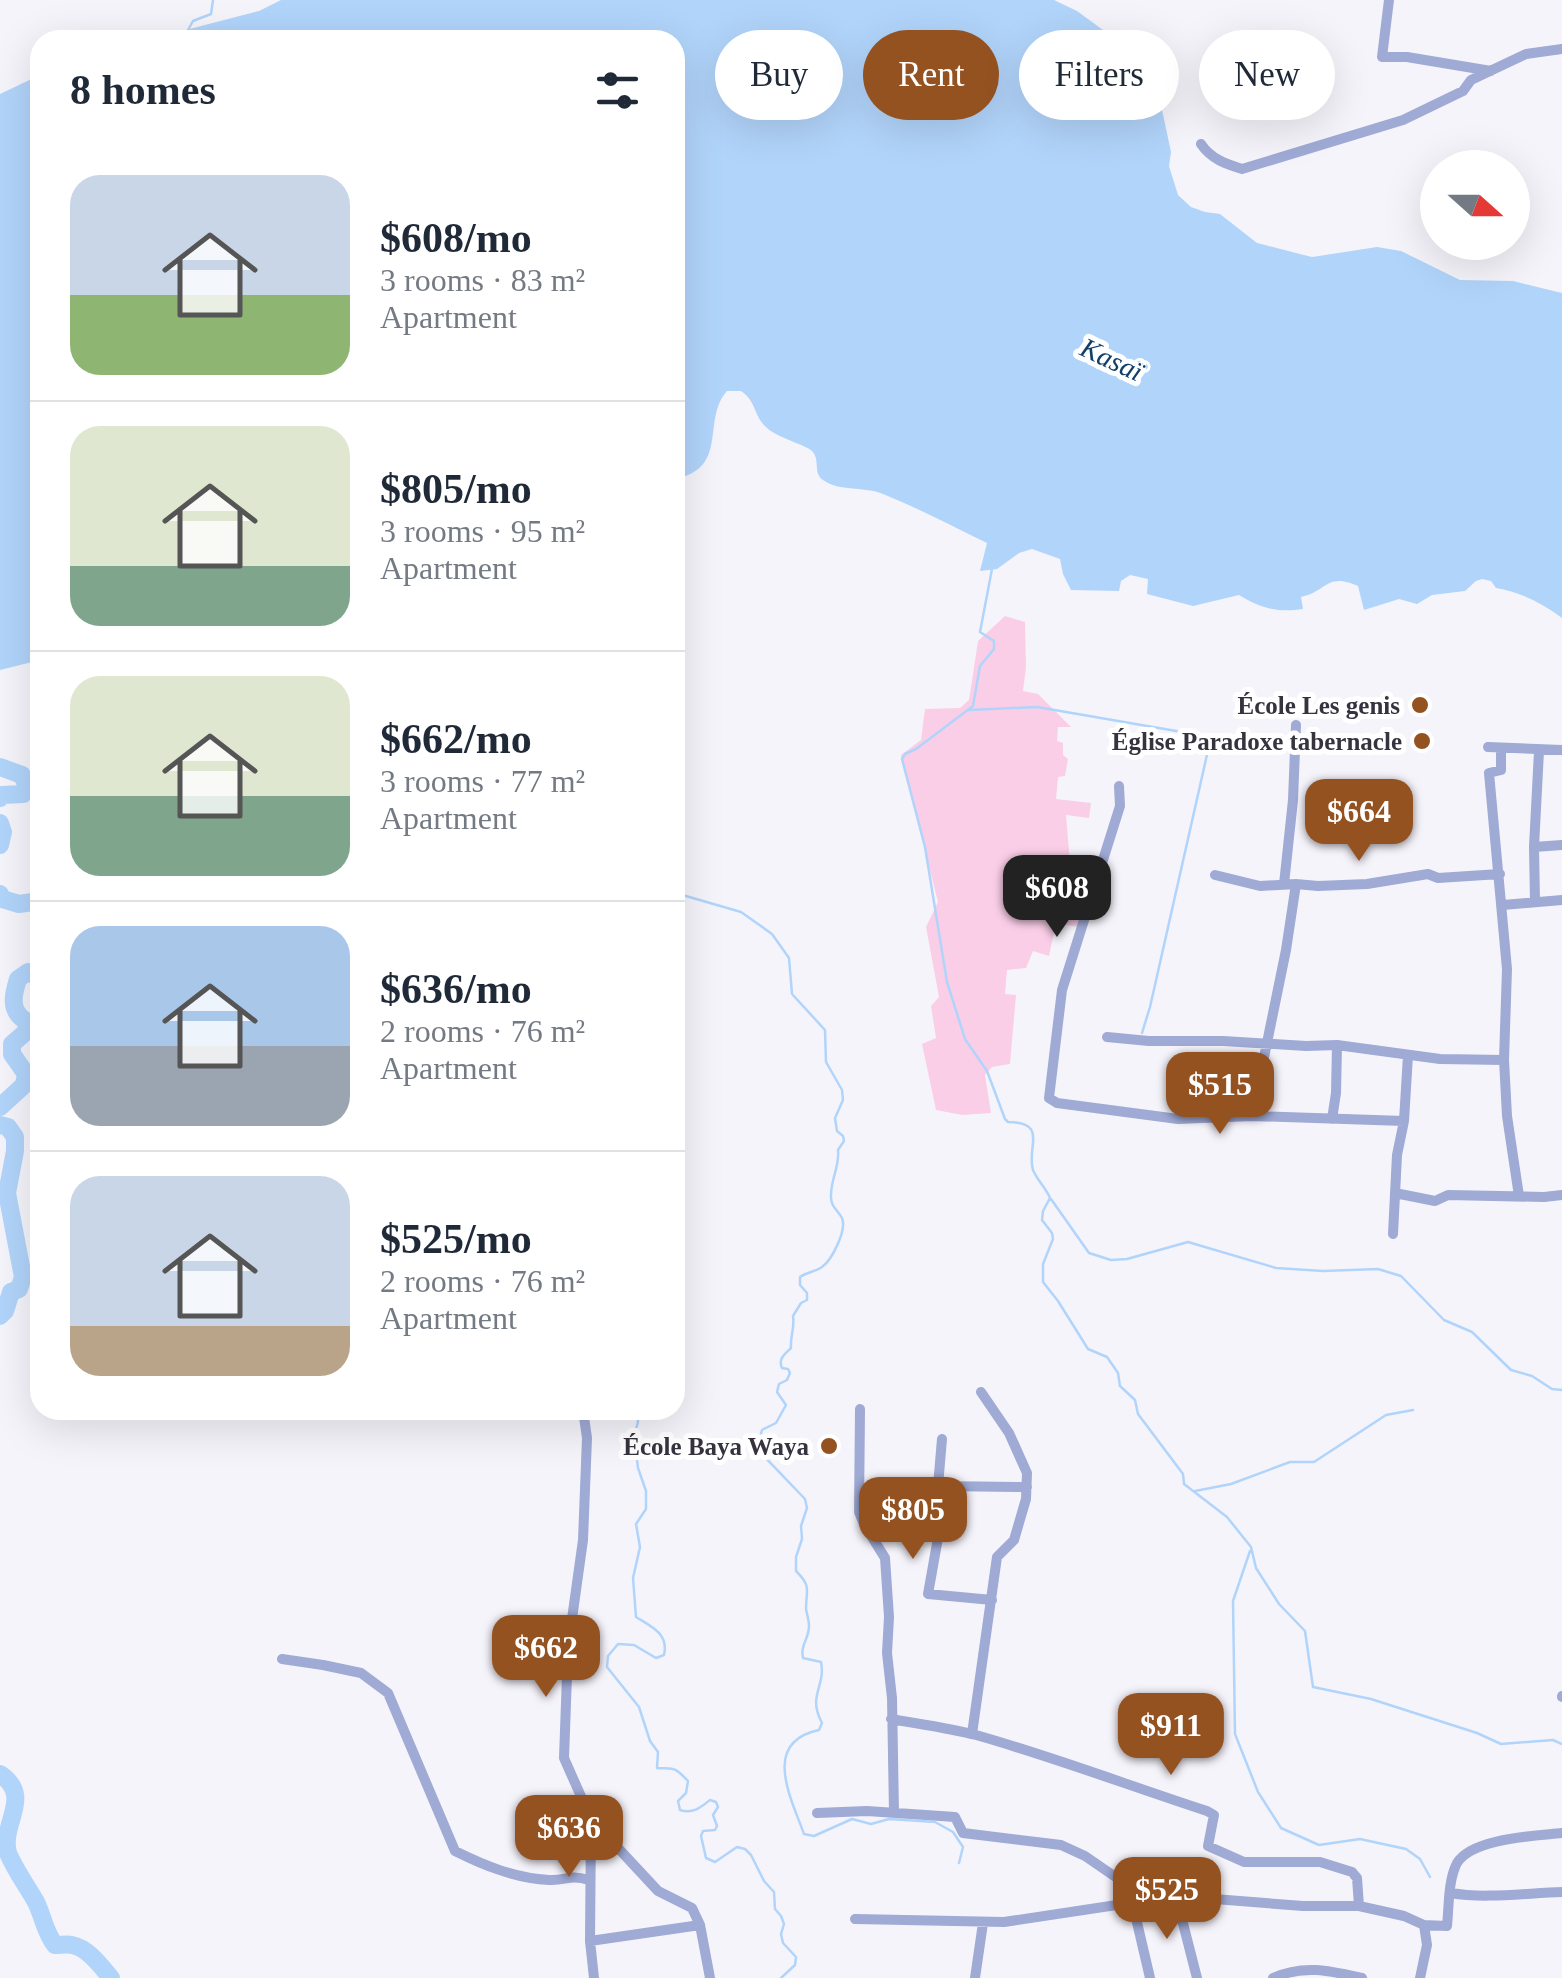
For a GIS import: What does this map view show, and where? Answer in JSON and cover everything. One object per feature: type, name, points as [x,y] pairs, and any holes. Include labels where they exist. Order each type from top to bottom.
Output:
[{"type":"street","points":[[1389,0],[1382,57],[1407,57],[1491,72]]},
{"type":"street","points":[[1201,144],[1221,162],[1242,170],[1403,120],[1463,91],[1471,80],[1526,54],[1562,49]]},
{"type":"street","points":[[1252,1116],[1286,950],[1296,725]]},
{"type":"street","points":[[1488,747],[1562,750]]},
{"type":"street","points":[[1501,748],[1501,770],[1489,772],[1507,968],[1507,1116],[1519,1196]]},
{"type":"street","points":[[1535,902],[1538,750]]},
{"type":"street","points":[[1119,786],[1120,806],[1062,990],[1048,1098],[1178,1119],[1252,1116],[1404,1121]]},
{"type":"street","points":[[1534,846],[1562,845]]},
{"type":"street","points":[[1216,875],[1260,886],[1318,886],[1367,884],[1428,874],[1438,878],[1500,874]]},
{"type":"street","points":[[1502,904],[1562,900]]},
{"type":"street","points":[[1108,1037],[1337,1046],[1440,1059],[1504,1060]]},
{"type":"street","points":[[1332,1120],[1337,1046]]},
{"type":"street","points":[[1393,1234],[1396,1155],[1404,1121],[1408,1056]]},
{"type":"street","points":[[1395,1193],[1435,1200],[1448,1195],[1562,1194]]},
{"type":"street","points":[[972,1734],[997,1556],[1014,1540],[1028,1487],[1027,1473],[1009,1433],[981,1392]]},
{"type":"street","points":[[860,1409],[860,1512],[884,1558],[889,1617],[894,1813]]},
{"type":"street","points":[[584,1420],[583,1540],[571,1626],[574,1642],[567,1675],[564,1758],[591,1819],[658,1892],[692,1908],[700,1925],[710,1978]]},
{"type":"street","points":[[942,1439],[938,1486],[941,1521],[928,1594],[992,1600]]},
{"type":"street","points":[[861,1493],[938,1486],[1028,1487]]},
{"type":"street","points":[[282,1659],[361,1674],[388,1693],[454,1851],[496,1871],[552,1880],[574,1876],[589,1880]]},
{"type":"street","points":[[891,1719],[972,1734],[1207,1812],[1214,1815],[1208,1846],[1244,1862],[1320,1862],[1352,1872],[1358,1878],[1359,1906]]},
{"type":"street","points":[[817,1812],[955,1817],[963,1833],[1062,1845],[1085,1856],[1117,1878],[1132,1901],[1150,1978]]},
{"type":"street","points":[[591,1819],[590,1941],[594,1978]]},
{"type":"street","points":[[856,1918],[1004,1922],[1176,1896],[1303,1906],[1359,1906],[1404,1916],[1424,1925],[1447,1926],[1455,1867],[1464,1853],[1496,1842],[1562,1833]]},
{"type":"street","points":[[1450,1893],[1471,1896],[1562,1892]]},
{"type":"street","points":[[1176,1896],[1197,1978]]},
{"type":"street","points":[[975,1978],[983,1923]]},
{"type":"street","points":[[590,1941],[700,1925]]},
{"type":"street","points":[[1420,1978],[1427,1945],[1424,1925]]},
{"type":"street","points":[[1274,1978],[1319,1968],[1362,1978]]},
{"type":"shaded area","points":[[1005,616],[1025,622],[1023,691],[1038,694],[1071,727],[1058,727],[1057,741],[1063,743],[1063,755],[1068,759],[1065,776],[1058,777],[1056,799],[1091,803],[1089,818],[1066,815],[1070,863],[1096,868],[1079,927],[1056,923],[1049,956],[1033,951],[1026,968],[1007,970],[1005,994],[1016,995],[1010,1064],[992,1067],[985,1075],[991,1113],[962,1115],[936,1110],[922,1044],[936,1038],[931,1006],[939,997],[926,927],[938,902],[901,755],[921,740],[925,709],[960,708],[969,700],[978,641]]},
{"type":"water","name":"Kasaï","points":[[281,0],[1054,0],[1103,30],[1019,30],[1019,120],[1164,120],[1171,152],[1169,166],[1178,195],[1191,207],[1220,214],[1257,243],[1312,257],[1377,247],[1401,251],[1460,280],[1513,281],[1562,293],[1562,618],[1530,599],[1482,579],[1465,591],[1432,595],[1417,604],[1399,599],[1364,610],[1358,586],[1339,581],[1301,597],[1303,609],[1277,610],[1239,595],[1193,606],[1147,594],[1148,579],[1130,575],[1121,581],[1119,591],[1071,590],[1060,559],[1032,549],[997,569],[980,571],[987,543],[883,494],[823,480],[813,452],[766,427],[741,391],[727,391],[716,415],[709,454],[703,465],[685,475],[685,30],[186,30],[259,11]]},
{"type":"water","points":[[30,80],[30,662],[0,670],[0,94]]},
{"type":"waterway","points":[[188,30],[193,21],[211,14],[213,0]]},
{"type":"waterway","points":[[992,569],[980,632],[994,641],[994,649],[980,666],[973,706],[902,759],[925,847],[947,982],[965,1039],[987,1071],[1005,1119],[1032,1131],[1033,1170],[1050,1198],[1042,1220],[1053,1239],[1043,1264],[1043,1282],[1088,1349],[1107,1357],[1118,1373],[1120,1386],[1135,1400],[1138,1414],[1183,1474],[1184,1484],[1227,1517],[1251,1547],[1256,1568],[1279,1604],[1305,1631],[1313,1687],[1371,1699],[1501,1744],[1553,1740],[1562,1744]]},
{"type":"waterway","points":[[969,710],[1037,707],[1211,737],[1142,1033]]},
{"type":"waterway","points":[[0,767],[22,775],[26,784],[23,794],[0,798]]},
{"type":"waterway","points":[[0,823],[0,845]]},
{"type":"waterway","points":[[0,894],[2,899],[19,904],[30,902]]},
{"type":"waterway","points":[[685,896],[741,912],[772,934],[789,958],[792,994],[825,1030],[826,1062],[842,1090],[843,1100],[835,1118],[844,1141],[838,1150],[831,1197],[842,1218],[842,1230],[826,1263],[800,1277],[807,1300],[793,1316],[791,1348],[781,1362],[782,1368],[790,1373],[777,1392],[786,1405],[776,1423],[762,1430],[759,1441],[759,1451],[805,1499],[807,1508],[796,1557],[796,1571],[807,1589],[809,1626],[802,1653],[803,1658],[821,1662],[822,1671],[816,1698],[822,1723],[819,1730],[801,1736],[790,1746],[785,1759],[788,1788],[804,1834],[814,1836],[852,1819],[871,1824],[889,1819],[935,1822],[953,1832],[963,1847],[959,1863]]},
{"type":"waterway","points":[[0,1107],[24,1085],[26,1074],[12,1054],[12,1044],[27,1031],[26,1021],[14,1002],[18,979],[30,973]]},
{"type":"waterway","points":[[0,1125],[8,1127],[15,1137],[7,1193],[23,1277],[0,1316]]},
{"type":"waterway","points":[[1051,1199],[1089,1253],[1111,1260],[1188,1242],[1276,1268],[1378,1269],[1401,1276],[1444,1320],[1472,1332],[1511,1370],[1562,1390]]},
{"type":"waterway","points":[[1195,1491],[1231,1484],[1290,1462],[1314,1462],[1386,1415],[1413,1410]]},
{"type":"waterway","points":[[638,1420],[634,1436],[646,1509],[636,1524],[640,1547],[633,1578],[636,1617],[658,1632],[665,1648],[664,1655],[656,1658],[634,1645],[618,1644],[608,1656],[607,1667],[639,1707],[650,1741],[658,1752],[657,1768],[674,1769],[688,1781],[686,1793],[678,1801],[680,1810],[693,1811],[710,1800],[716,1802],[718,1807],[713,1815],[717,1826],[715,1830],[703,1831],[701,1836],[706,1858],[715,1862],[737,1847],[745,1849],[774,1892],[775,1909],[784,1924],[783,1943],[796,1957],[795,1965],[781,1978]]},
{"type":"waterway","points":[[1250,1551],[1233,1601],[1235,1734],[1258,1792],[1281,1828],[1319,1845],[1360,1839],[1406,1849],[1420,1859],[1430,1877]]},
{"type":"waterway","points":[[0,1774],[10,1783],[15,1801],[8,1853],[36,1902],[49,1935],[55,1945],[83,1950],[111,1978]]},
{"type":"place","name":"École Les genis","points":[[1420,705]]},
{"type":"place","name":"Église Paradoxe tabernacle","points":[[1422,741]]},
{"type":"place","name":"École Baya Waya","points":[[829,1446]]}]
